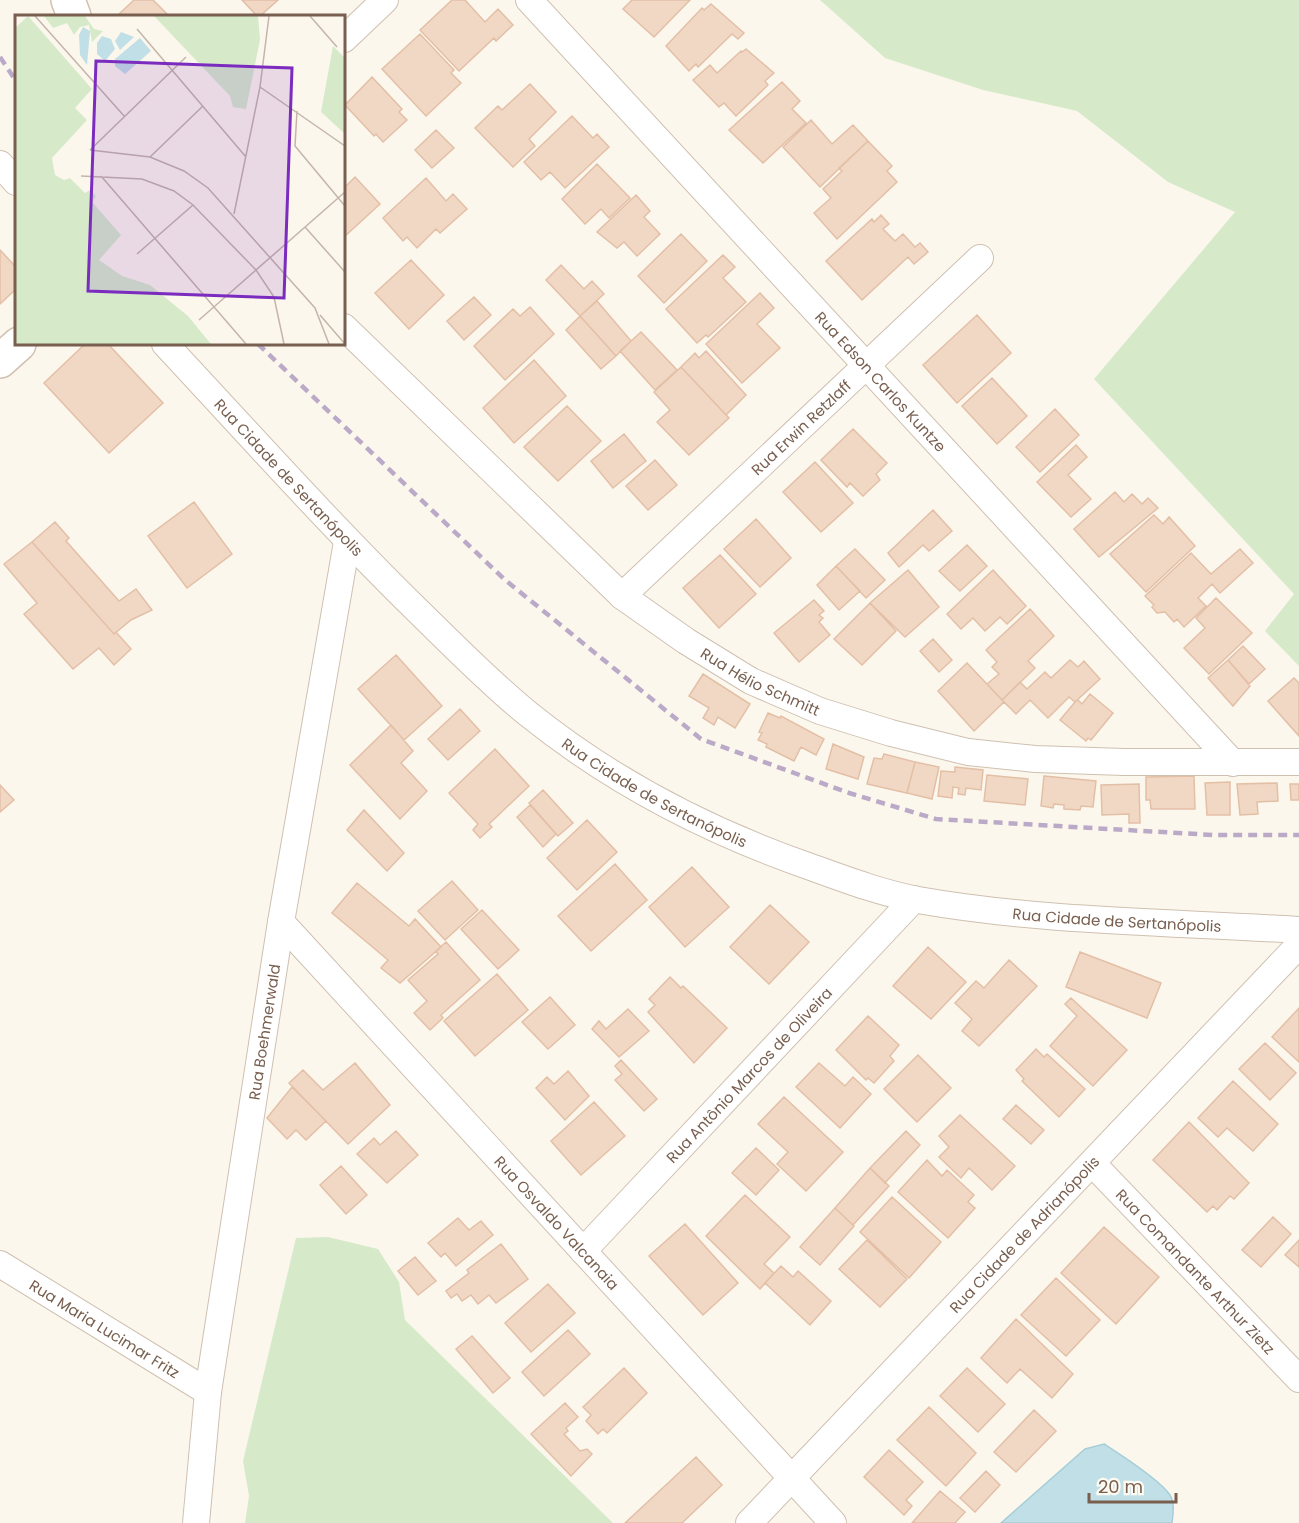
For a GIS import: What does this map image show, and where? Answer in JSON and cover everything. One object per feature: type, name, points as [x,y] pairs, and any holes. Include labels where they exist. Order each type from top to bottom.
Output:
[{"type":"main road","points":[[68,0],[74,15]]},
{"type":"main road","points":[[0,361],[18,345]]},
{"type":"street","points":[[345,38],[385,0]]},
{"type":"street","name":"Rua Edson Carlos Kuntze","points":[[529,0],[1233,762]]},
{"type":"street","points":[[0,164],[15,181]]},
{"type":"street","name":"Rua Erwin Retzlaff","points":[[622,596],[980,258]]},
{"type":"street","name":"Rua Hélio Schmitt","points":[[345,328],[622,596],[686,642],[751,681],[820,711],[891,733],[968,752],[1035,759],[1299,762]]},
{"type":"street","name":"Rua Cidade de Sertanópolis","points":[[166,345],[347,542],[469,662],[526,712],[579,751],[688,816],[761,850],[914,899],[992,910],[1299,930]]},
{"type":"street","name":"Rua Boehmerwald","points":[[196,1523],[208,1392],[281,922],[347,542]]},
{"type":"street","name":"Rua Antônio Marcos de Oliveira","points":[[583,1251],[914,899]]},
{"type":"street","name":"Rua Osvaldo Valcanaia","points":[[281,922],[833,1523]]},
{"type":"street","name":"Rua Cidade de Adrianópolis","points":[[749,1523],[1299,945]]},
{"type":"street","name":"Rua Comandante Arthur Zietz","points":[[1092,1163],[1299,1379]]},
{"type":"street","name":"Rua Maria Lucimar Fritz","points":[[0,1264],[208,1392]]},
{"type":"green space","points":[[820,0],[1299,0],[1299,666],[1265,631],[1294,594],[1094,379],[1235,212],[1168,182],[1077,111],[983,90],[885,58]]},
{"type":"green space","points":[[328,1237],[378,1249],[399,1282],[405,1320],[613,1523],[245,1523],[249,1496],[243,1461],[296,1238]]},
{"type":"water","points":[[1104,1444],[1165,1489],[1173,1501],[1172,1523],[1001,1523],[1085,1449]]},
{"type":"building","points":[[134,0],[153,0],[168,15],[118,15]]},
{"type":"building","points":[[242,0],[278,0],[261,15],[256,15]]},
{"type":"building","points":[[452,0],[465,0],[485,22],[498,9],[513,25],[496,41],[494,38],[459,71],[420,30]]},
{"type":"building","points":[[632,0],[690,0],[654,37],[623,9]]},
{"type":"building","points":[[711,4],[744,33],[738,39],[732,34],[698,67],[696,64],[689,71],[666,46],[702,8],[704,10]]},
{"type":"building","points":[[420,34],[454,70],[451,73],[461,83],[426,116],[382,69]]},
{"type":"building","points":[[746,49],[774,73],[765,81],[768,85],[736,116],[724,103],[719,107],[693,80],[710,65],[717,73]]},
{"type":"building","points":[[372,77],[402,109],[399,112],[407,120],[383,142],[376,134],[374,136],[345,105]]},
{"type":"building","points":[[782,82],[800,101],[792,109],[806,123],[763,163],[729,130]]},
{"type":"building","points":[[530,84],[556,112],[529,139],[535,146],[513,167],[475,128],[498,106],[502,110]]},
{"type":"building","points":[[572,116],[593,138],[597,134],[609,147],[565,188],[550,172],[541,180],[524,162]]},
{"type":"building","points":[[811,120],[832,144],[853,125],[868,141],[820,187],[783,147]]},
{"type":"building","points":[[436,130],[454,148],[432,168],[415,150]]},
{"type":"building","points":[[868,141],[892,166],[887,171],[897,182],[837,239],[814,213],[831,198],[823,189],[842,171],[839,168]]},
{"type":"building","points":[[597,164],[630,198],[609,218],[601,209],[585,224],[562,199]]},
{"type":"building","points":[[355,177],[380,204],[345,236],[345,187]]},
{"type":"building","points":[[426,178],[446,201],[453,194],[467,209],[440,233],[436,229],[417,248],[407,237],[403,241],[383,218]]},
{"type":"building","points":[[636,195],[650,211],[644,217],[660,234],[637,256],[624,242],[617,248],[597,232]]},
{"type":"building","points":[[881,215],[889,224],[883,229],[895,241],[903,234],[915,247],[920,243],[928,252],[914,264],[908,257],[862,300],[826,261],[872,219],[874,222]]},
{"type":"building","points":[[681,234],[707,261],[664,303],[638,276]]},
{"type":"building","points":[[0,250],[15,266],[15,290],[0,304]]},
{"type":"building","points":[[723,255],[735,267],[723,278],[746,302],[708,337],[706,335],[697,343],[666,309]]},
{"type":"building","points":[[411,260],[444,295],[409,329],[375,293]]},
{"type":"building","points":[[561,265],[584,289],[592,281],[604,294],[580,316],[546,280]]},
{"type":"building","points":[[760,293],[774,308],[757,324],[780,348],[742,383],[706,344]]},
{"type":"building","points":[[474,297],[491,315],[464,340],[447,321]]},
{"type":"building","points":[[597,301],[631,341],[616,356],[580,316]]},
{"type":"building","points":[[530,307],[554,334],[505,380],[474,346],[513,309],[520,316]]},
{"type":"building","points":[[977,315],[1011,353],[957,403],[923,365]]},
{"type":"building","points":[[580,316],[616,356],[601,369],[566,330]]},
{"type":"building","points":[[641,332],[677,370],[655,390],[620,351]]},
{"type":"building","points":[[84,345],[109,345],[163,403],[109,453],[44,383]]},
{"type":"building","points":[[706,351],[746,395],[726,415],[681,367],[695,353],[699,358]]},
{"type":"building","points":[[534,360],[566,396],[514,443],[483,408]]},
{"type":"building","points":[[681,367],[729,418],[689,455],[657,422],[670,410],[654,392]]},
{"type":"building","points":[[992,378],[1027,416],[997,444],[962,406]]},
{"type":"building","points":[[567,406],[601,441],[558,481],[524,447]]},
{"type":"building","points":[[1055,409],[1079,435],[1040,472],[1016,447]]},
{"type":"building","points":[[853,429],[887,463],[876,474],[880,480],[863,496],[850,483],[847,487],[821,460]]},
{"type":"building","points":[[624,434],[646,461],[613,488],[591,461]]},
{"type":"building","points":[[1076,445],[1087,457],[1068,475],[1091,499],[1071,517],[1037,482]]},
{"type":"building","points":[[655,460],[677,485],[648,510],[626,486]]},
{"type":"building","points":[[815,462],[853,503],[821,532],[783,492]]},
{"type":"building","points":[[1115,492],[1124,502],[1132,494],[1142,504],[1148,498],[1158,508],[1099,557],[1074,529]]},
{"type":"building","points":[[194,502],[232,554],[187,588],[148,536]]},
{"type":"building","points":[[933,510],[952,531],[929,551],[923,545],[899,567],[888,553]]},
{"type":"building","points":[[1154,515],[1163,524],[1169,517],[1195,546],[1146,592],[1110,554]]},
{"type":"building","points":[[756,519],[791,558],[760,587],[724,549]]},
{"type":"building","points":[[55,522],[69,538],[66,541],[119,601],[136,589],[152,610],[131,620],[114,634],[32,542]]},
{"type":"building","points":[[32,542],[114,634],[116,632],[131,649],[114,665],[99,648],[73,669],[24,614],[37,603],[4,564]]},
{"type":"building","points":[[967,545],[987,566],[960,591],[939,571]]},
{"type":"building","points":[[855,549],[885,580],[866,598],[836,566]]},
{"type":"building","points":[[1240,549],[1253,563],[1220,593],[1212,584],[1198,598],[1206,606],[1184,627],[1177,619],[1174,622],[1165,612],[1157,613],[1152,607],[1154,605],[1145,596],[1191,553],[1211,574]]},
{"type":"building","points":[[720,555],[756,594],[719,628],[683,588]]},
{"type":"building","points":[[836,566],[860,591],[839,610],[817,585]]},
{"type":"building","points":[[908,570],[939,607],[905,637],[870,603]]},
{"type":"building","points":[[993,570],[1026,606],[1007,624],[1000,617],[985,631],[973,618],[961,629],[947,614]]},
{"type":"building","points":[[1216,598],[1252,633],[1209,674],[1184,648],[1205,628],[1196,618]]},
{"type":"building","points":[[814,600],[824,611],[819,615],[823,618],[819,622],[830,635],[799,662],[774,633]]},
{"type":"building","points":[[870,603],[896,631],[862,665],[834,639]]},
{"type":"building","points":[[1030,609],[1054,636],[1028,661],[1035,668],[1002,700],[987,684],[999,674],[992,667],[997,662],[986,650]]},
{"type":"building","points":[[933,639],[952,660],[939,672],[920,651]]},
{"type":"building","points":[[1243,646],[1265,669],[1249,684],[1228,660]]},
{"type":"building","points":[[396,655],[442,706],[404,740],[358,689]]},
{"type":"building","points":[[1070,660],[1078,667],[1084,661],[1100,679],[1075,702],[1069,697],[1048,718],[1030,700],[1016,714],[1002,700],[1020,682],[1027,689],[1045,672],[1051,678]]},
{"type":"building","points":[[1228,660],[1250,686],[1233,706],[1208,678]]},
{"type":"building","points":[[967,663],[1004,702],[974,731],[938,691]]},
{"type":"building","points":[[703,674],[750,704],[735,728],[718,717],[714,725],[703,718],[709,708],[689,696]]},
{"type":"building","points":[[1294,678],[1299,683],[1299,736],[1268,701]]},
{"type":"building","points":[[1090,694],[1113,713],[1091,740],[1088,738],[1086,741],[1060,720],[1075,702],[1078,700],[1082,704]]},
{"type":"building","points":[[460,709],[480,731],[448,760],[428,739]]},
{"type":"building","points":[[768,713],[780,718],[781,716],[824,739],[816,755],[801,747],[794,761],[766,747],[767,744],[758,740],[762,733],[759,732]]},
{"type":"building","points":[[391,725],[413,751],[401,763],[427,791],[400,819],[350,765]]},
{"type":"building","points":[[833,744],[864,757],[858,779],[826,769]]},
{"type":"building","points":[[495,749],[529,786],[489,824],[492,827],[480,838],[473,830],[478,824],[449,793]]},
{"type":"building","points":[[884,754],[915,762],[907,793],[867,784],[874,758],[882,759]]},
{"type":"building","points":[[915,762],[939,767],[932,799],[907,793]]},
{"type":"building","points":[[955,767],[983,770],[981,790],[966,788],[965,795],[958,794],[959,788],[953,787],[952,798],[938,796],[941,771],[955,772]]},
{"type":"building","points":[[987,775],[1028,779],[1025,805],[984,801]]},
{"type":"building","points":[[1044,776],[1096,781],[1093,807],[1081,806],[1080,810],[1064,809],[1064,805],[1054,804],[1053,808],[1041,806]]},
{"type":"building","points":[[1194,776],[1195,809],[1151,809],[1150,800],[1146,800],[1146,777]]},
{"type":"building","points":[[1230,782],[1230,815],[1207,815],[1205,783]]},
{"type":"building","points":[[1277,783],[1278,801],[1257,802],[1258,814],[1240,815],[1237,784]]},
{"type":"building","points":[[1139,784],[1140,823],[1129,823],[1129,814],[1102,815],[1101,785]]},
{"type":"building","points":[[1290,784],[1299,784],[1299,800],[1291,800]]},
{"type":"building","points":[[0,785],[14,800],[0,812]]},
{"type":"building","points":[[543,790],[573,823],[558,836],[529,803]]},
{"type":"building","points":[[530,805],[556,834],[543,847],[517,817]]},
{"type":"building","points":[[364,810],[404,853],[387,871],[347,830]]},
{"type":"building","points":[[587,820],[617,852],[577,890],[547,858]]},
{"type":"building","points":[[615,864],[647,900],[591,951],[558,916]]},
{"type":"building","points":[[692,867],[729,907],[685,947],[649,907]]},
{"type":"building","points":[[452,881],[478,910],[445,940],[418,911]]},
{"type":"building","points":[[357,883],[409,926],[415,919],[441,947],[400,983],[381,968],[388,960],[332,913]]},
{"type":"building","points":[[770,905],[809,942],[769,984],[730,947]]},
{"type":"building","points":[[482,910],[519,950],[498,969],[461,929]]},
{"type":"building","points":[[446,942],[480,980],[441,1015],[443,1018],[430,1030],[414,1013],[427,1001],[408,980],[438,954],[436,951]]},
{"type":"building","points":[[928,947],[966,982],[931,1019],[893,986]]},
{"type":"building","points":[[1080,952],[1161,983],[1147,1018],[1066,987]]},
{"type":"building","points":[[1009,960],[1037,986],[979,1046],[962,1031],[972,1019],[955,1003],[976,981],[984,988]]},
{"type":"building","points":[[497,974],[528,1010],[475,1056],[444,1021]]},
{"type":"building","points":[[670,977],[681,988],[683,986],[727,1028],[694,1063],[648,1012],[655,1005],[649,999]]},
{"type":"building","points":[[550,997],[575,1025],[548,1049],[522,1022]]},
{"type":"building","points":[[1071,998],[1127,1050],[1093,1086],[1050,1046],[1077,1016],[1065,1004]]},
{"type":"building","points":[[1299,1008],[1299,1062],[1272,1037]]},
{"type":"building","points":[[628,1009],[649,1031],[619,1057],[592,1029],[599,1021],[606,1029]]},
{"type":"building","points":[[868,1016],[899,1045],[890,1056],[894,1061],[874,1083],[868,1078],[866,1080],[836,1050]]},
{"type":"building","points":[[1265,1043],[1296,1073],[1270,1100],[1239,1069]]},
{"type":"building","points":[[1036,1049],[1044,1057],[1047,1054],[1085,1089],[1059,1117],[1022,1081],[1024,1079],[1016,1070]]},
{"type":"building","points":[[918,1055],[951,1088],[917,1122],[884,1089]]},
{"type":"building","points":[[621,1060],[657,1099],[644,1111],[615,1080],[622,1074],[615,1066]]},
{"type":"building","points":[[355,1063],[390,1105],[348,1144],[289,1083],[303,1070],[323,1090]]},
{"type":"building","points":[[819,1063],[845,1086],[853,1077],[871,1094],[840,1128],[796,1087]]},
{"type":"building","points":[[568,1071],[589,1096],[565,1120],[536,1088],[547,1077],[554,1084]]},
{"type":"building","points":[[1233,1081],[1278,1124],[1253,1151],[1227,1128],[1218,1137],[1198,1118]]},
{"type":"building","points":[[292,1087],[326,1121],[306,1140],[296,1130],[287,1139],[267,1118]]},
{"type":"building","points":[[784,1097],[843,1152],[806,1191],[777,1164],[788,1152],[758,1124]]},
{"type":"building","points":[[594,1102],[625,1136],[581,1175],[551,1141]]},
{"type":"building","points":[[1016,1105],[1044,1130],[1031,1144],[1003,1119]]},
{"type":"building","points":[[960,1115],[1015,1166],[992,1190],[969,1168],[961,1178],[939,1157],[949,1147],[939,1136]]},
{"type":"building","points":[[1189,1122],[1249,1183],[1234,1199],[1230,1196],[1217,1210],[1213,1206],[1207,1212],[1153,1160]]},
{"type":"building","points":[[396,1131],[418,1155],[387,1183],[357,1154],[374,1138],[380,1145]]},
{"type":"building","points":[[906,1131],[920,1145],[885,1183],[870,1168]]},
{"type":"building","points":[[756,1148],[779,1170],[756,1195],[732,1173]]},
{"type":"building","points":[[927,1160],[942,1176],[947,1170],[974,1195],[968,1202],[975,1208],[948,1238],[898,1192]]},
{"type":"building","points":[[341,1166],[367,1195],[346,1214],[320,1185]]},
{"type":"building","points":[[870,1168],[889,1186],[853,1225],[835,1208]]},
{"type":"building","points":[[745,1195],[790,1237],[764,1264],[774,1273],[760,1289],[706,1236]]},
{"type":"building","points":[[892,1197],[941,1242],[909,1278],[860,1232]]},
{"type":"building","points":[[835,1208],[854,1226],[820,1265],[800,1247]]},
{"type":"building","points":[[1273,1217],[1291,1234],[1261,1267],[1242,1250]]},
{"type":"building","points":[[458,1218],[469,1230],[481,1221],[493,1235],[456,1266],[445,1253],[441,1257],[428,1243]]},
{"type":"building","points":[[685,1224],[738,1283],[703,1315],[649,1256]]},
{"type":"building","points":[[1104,1227],[1159,1277],[1116,1324],[1061,1273]]},
{"type":"building","points":[[867,1240],[907,1279],[880,1307],[839,1269]]},
{"type":"building","points":[[1299,1240],[1299,1267],[1285,1255]]},
{"type":"building","points":[[501,1244],[528,1279],[496,1303],[489,1295],[478,1304],[471,1295],[462,1301],[457,1294],[451,1298],[446,1291],[469,1273],[467,1270]]},
{"type":"building","points":[[415,1257],[436,1281],[418,1295],[398,1271]]},
{"type":"building","points":[[781,1266],[793,1277],[798,1271],[831,1301],[810,1325],[765,1283]]},
{"type":"building","points":[[1056,1278],[1100,1320],[1066,1356],[1021,1315]]},
{"type":"building","points":[[548,1284],[575,1313],[531,1352],[505,1323]]},
{"type":"building","points":[[1016,1319],[1073,1374],[1052,1398],[1020,1369],[1007,1383],[981,1358]]},
{"type":"building","points":[[568,1330],[590,1354],[544,1396],[522,1372]]},
{"type":"building","points":[[472,1336],[510,1378],[493,1393],[456,1349]]},
{"type":"building","points":[[624,1368],[647,1393],[607,1433],[603,1429],[598,1434],[586,1421],[591,1415],[583,1407]]},
{"type":"building","points":[[967,1368],[1005,1404],[978,1432],[940,1396]]},
{"type":"building","points":[[565,1403],[578,1417],[566,1428],[568,1431],[564,1434],[580,1451],[587,1449],[592,1454],[571,1476],[531,1434]]},
{"type":"building","points":[[929,1407],[976,1453],[946,1486],[897,1440]]},
{"type":"building","points":[[1034,1410],[1056,1431],[1016,1472],[994,1452]]},
{"type":"building","points":[[889,1450],[923,1482],[906,1500],[912,1506],[904,1515],[864,1477]]},
{"type":"building","points":[[696,1457],[722,1485],[682,1523],[625,1523]]},
{"type":"building","points":[[986,1471],[1000,1485],[975,1512],[960,1498]]},
{"type":"building","points":[[940,1491],[965,1512],[955,1523],[912,1523]]},
{"type":"railway","points":[[0,57],[15,80]]},
{"type":"railway","points":[[259,345],[504,579],[701,739],[849,793],[936,819],[1213,835],[1299,835]]}]
